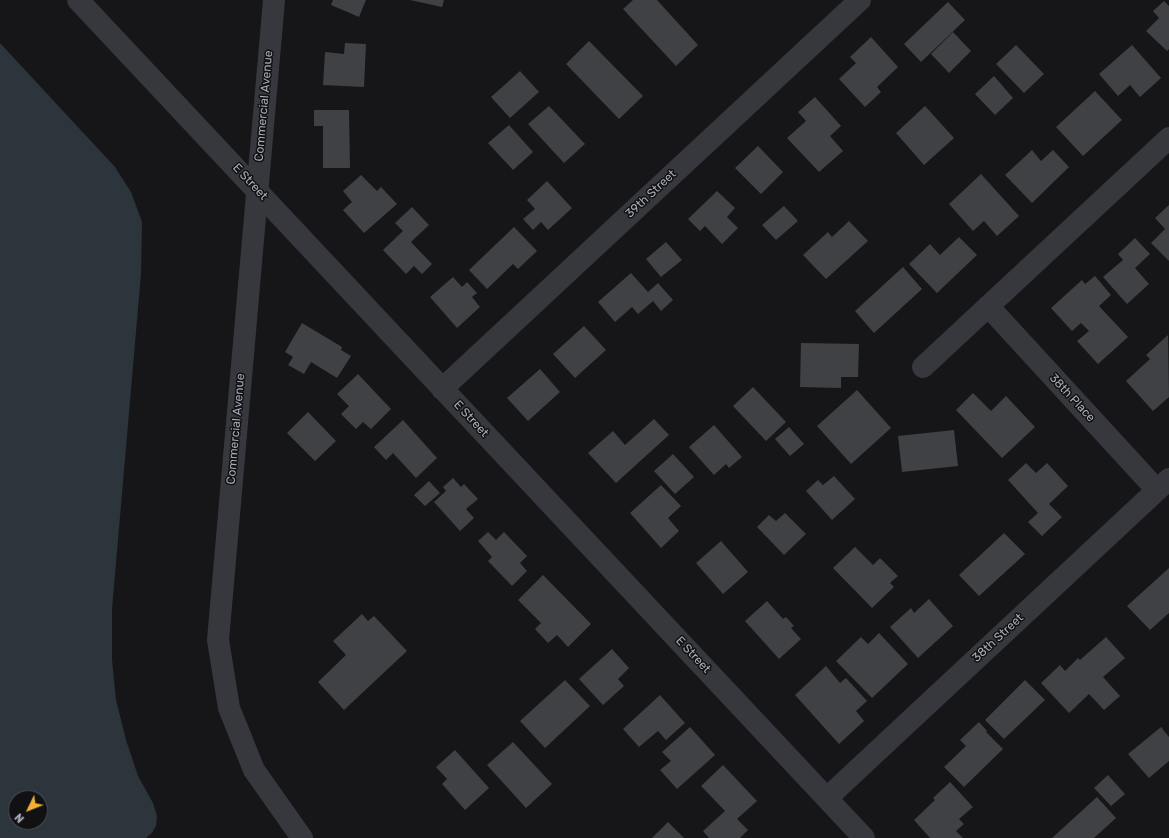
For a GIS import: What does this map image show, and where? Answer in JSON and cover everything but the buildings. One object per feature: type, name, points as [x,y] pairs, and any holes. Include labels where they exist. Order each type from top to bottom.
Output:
[{"type":"street","name":"E Street","points":[[78,0],[864,838]]},
{"type":"street","name":"Commercial Avenue","points":[[274,0],[218,640],[229,708],[254,770],[302,838]]},
{"type":"street","name":"39th Street","points":[[442,389],[860,0]]},
{"type":"street","points":[[923,367],[1169,138]]},
{"type":"street","name":"38th Place","points":[[988,306],[1163,484]]},
{"type":"street","name":"38th Street","points":[[827,798],[1163,484]]},
{"type":"shaded area","points":[[0,43],[115,167],[131,192],[142,222],[141,274],[112,609],[112,660],[116,700],[126,740],[138,776],[153,803],[157,816],[156,826],[152,833],[146,838],[0,838]]}]
